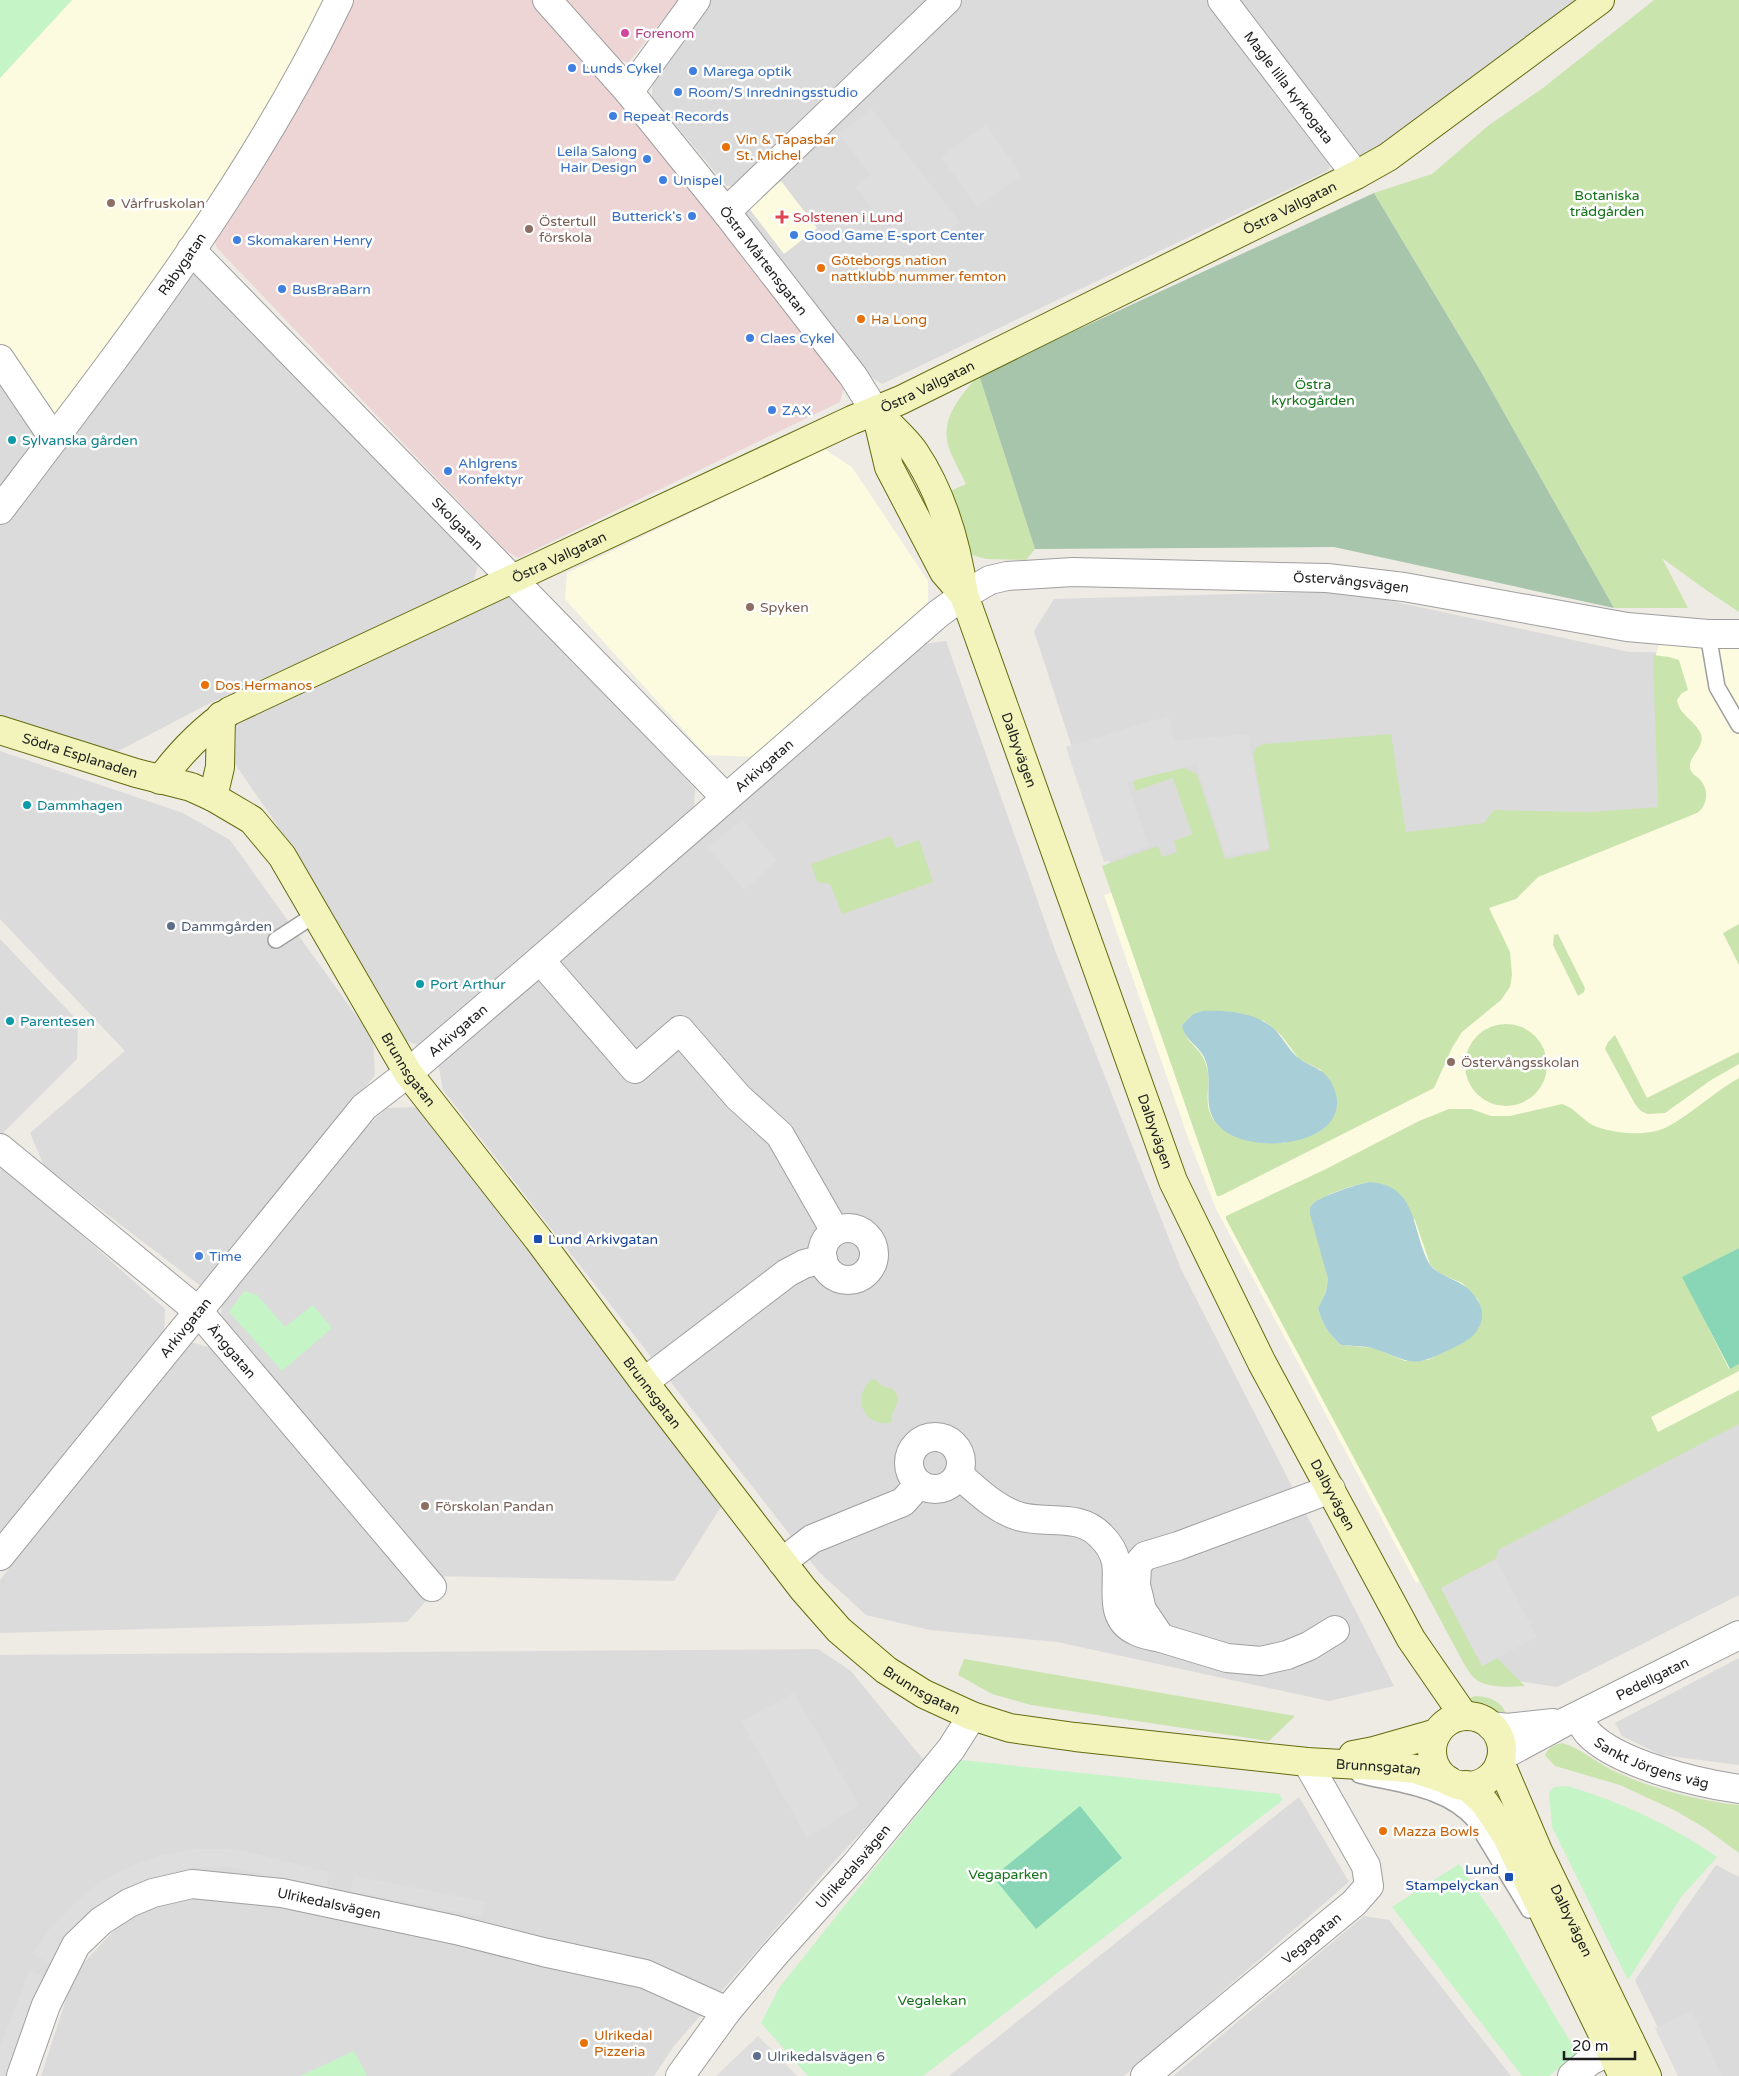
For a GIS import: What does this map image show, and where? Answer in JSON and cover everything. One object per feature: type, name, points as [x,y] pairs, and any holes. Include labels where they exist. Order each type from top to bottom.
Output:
[{"type":"street","name":"Råbygatan","points":[[0,510],[191,250],[277,116],[339,0]]},
{"type":"street","name":"Östra Mårtensgatan","points":[[547,0],[630,92],[854,376],[876,411]]},
{"type":"street","points":[[630,92],[696,0]]},
{"type":"street","points":[[726,212],[947,0]]},
{"type":"street","name":"Magle lilla kyrkogata","points":[[1222,0],[1349,166]]},
{"type":"street","name":"Östra Vallgatan","points":[[160,780],[179,755],[204,730],[230,710],[843,424],[876,411],[1349,166],[1388,158],[1600,0]]},
{"type":"street","name":"Skolgatan","points":[[191,250],[726,798]]},
{"type":"street","points":[[0,359],[54,439]]},
{"type":"street","name":"Dalbyvägen","points":[[876,411],[889,467],[944,572],[964,595],[1173,1181],[1262,1364],[1331,1488],[1411,1639],[1447,1726]]},
{"type":"street","name":"Östervångsvägen","points":[[964,595],[990,580],[1007,576],[1073,572],[1327,578],[1404,587],[1626,627],[1708,634],[1739,634]]},
{"type":"street","name":"Arkivgatan","points":[[0,1556],[364,1107],[408,1073],[931,620],[964,595]]},
{"type":"street","points":[[213,797],[220,767],[221,716]]},
{"type":"street","name":"Södra Esplanaden","points":[[0,730],[160,780]]},
{"type":"street","name":"Brunnsgatan","points":[[160,780],[190,787],[213,797],[252,820],[267,836],[282,856],[408,1073],[538,1238],[644,1382],[822,1612],[839,1630],[886,1670],[924,1694],[972,1716],[1010,1728],[1044,1734],[1307,1762],[1395,1767],[1415,1770],[1457,1782]]},
{"type":"street","points":[[540,960],[635,1069],[680,1030],[738,1098],[780,1135],[834,1232]]},
{"type":"street","name":"Änggatan","points":[[0,1148],[198,1311],[432,1587]]},
{"type":"street","points":[[850,1228],[867,1235],[872,1243],[874,1261],[870,1269],[863,1276],[855,1280],[837,1278],[829,1273],[823,1259],[822,1247],[834,1232],[850,1228]]},
{"type":"street","points":[[644,1382],[787,1272],[804,1264],[823,1259]]},
{"type":"street","points":[[929,1437],[947,1440],[954,1445],[961,1462],[959,1475],[949,1486],[941,1489],[932,1490],[919,1484],[910,1473],[908,1464],[914,1447],[929,1437]]},
{"type":"street","points":[[959,1475],[993,1504],[1011,1514],[1030,1519],[1079,1523],[1098,1533],[1111,1549],[1116,1562],[1117,1607],[1120,1616],[1136,1631],[1227,1658],[1262,1660],[1287,1655],[1308,1646],[1335,1630]]},
{"type":"street","points":[[782,1562],[812,1539],[903,1502],[919,1484]]},
{"type":"street","points":[[1161,1638],[1142,1610],[1136,1585],[1137,1565],[1145,1556],[1187,1543],[1331,1488]]},
{"type":"street","name":"Pedellgatan","points":[[1501,1759],[1571,1719],[1739,1635]]},
{"type":"street","name":"Ulrikedalsvägen","points":[[680,2076],[727,2011],[862,1857],[951,1749],[972,1716]]},
{"type":"street","points":[[1477,1717],[1491,1726],[1501,1742],[1501,1759],[1490,1777],[1479,1783],[1457,1782],[1439,1771],[1434,1759],[1433,1745],[1447,1726],[1477,1717]]},
{"type":"street","name":"Pedellgatan","points":[[1491,1726],[1507,1728],[1571,1719]]},
{"type":"street","name":"Sankt Jörgens väg","points":[[1571,1719],[1598,1742],[1632,1760],[1659,1770],[1717,1786],[1739,1789]]},
{"type":"street","name":"Brunnsgatan","points":[[1307,1762],[1374,1751],[1447,1726]]},
{"type":"street","name":"Dalbyvägen","points":[[1501,1759],[1621,2045],[1623,2076]]},
{"type":"street","name":"Vegagatan","points":[[1145,2076],[1354,1903],[1369,1886],[1366,1866],[1307,1762]]},
{"type":"street","name":"Dalbyvägen","points":[[1457,1782],[1485,1803],[1506,1835],[1595,2016],[1647,2076]]},
{"type":"street","name":"Ulrikedalsvägen","points":[[21,2076],[46,2005],[76,1945],[102,1921],[129,1903],[153,1893],[192,1884],[282,1893],[456,1930],[543,1952],[645,1974],[727,2011]]},
{"type":"street","points":[[1572,2076],[1590,2062],[1621,2045]]},
{"type":"lane","points":[[1708,634],[1717,687],[1739,725]]},
{"type":"lane","points":[[276,940],[316,914]]},
{"type":"lane","points":[[1307,1762],[1436,1794],[1456,1803],[1467,1812],[1475,1821],[1595,2016]]},
{"type":"shaded area","name":"Vårfruskolan","points":[[72,0],[325,0],[335,9],[54,439],[0,359],[0,78]]},
{"type":"shaded area","points":[[349,0],[540,0],[630,103],[845,384],[840,402],[518,558],[505,550],[217,248],[211,232]]},
{"type":"shaded area","points":[[558,0],[679,0],[628,63],[608,54]]},
{"type":"shaded area","points":[[707,0],[937,0],[745,186],[727,186],[652,97],[652,73]]},
{"type":"shaded area","points":[[959,0],[1209,0],[1330,156],[1329,170],[882,384],[859,369],[741,214]]},
{"type":"shaded area","points":[[1228,0],[1582,0],[1366,158],[1353,156]]},
{"type":"shaded area","points":[[872,109],[960,222],[927,247],[900,212],[884,224],[855,187],[870,175],[839,134]]},
{"type":"shaded area","points":[[986,125],[1021,175],[977,207],[941,157]]},
{"type":"shaded area","name":"Solstenen i Lund","points":[[781,181],[817,228],[784,254],[748,207]]},
{"type":"shaded area","points":[[188,272],[206,274],[479,562],[473,582],[204,706],[109,756],[0,721],[0,524]]},
{"type":"shaded area","points":[[0,373],[33,424],[37,450],[0,502]]},
{"type":"shaded area","name":"Spyken","points":[[824,449],[852,467],[928,581],[928,614],[756,757],[706,755],[565,599],[567,573]]},
{"type":"shaded area","name":"Östervångsskolan","points":[[1345,591],[1629,652],[1739,653],[1739,1595],[1557,1687],[1486,1676],[1215,1185],[1034,631],[1054,599]]},
{"type":"shaded area","points":[[498,594],[524,603],[695,789],[694,808],[418,1045],[395,1037],[314,885],[271,816],[235,764],[236,723]]},
{"type":"shaded area","name":"Östervångsskolan","points":[[1664,631],[1739,634],[1739,1419],[1416,1583],[1216,1209],[1187,1135],[1104,895],[1225,861],[1661,809],[1656,654]]},
{"type":"shaded area","points":[[946,641],[1056,953],[1181,1269],[1394,1686],[1329,1701],[1057,1642],[930,1630],[866,1615],[819,1572],[443,1090],[438,1062],[923,644]]},
{"type":"shaded area","points":[[1168,716],[1174,741],[1248,734],[1268,848],[1226,856],[1196,764],[1127,782],[1149,846],[1104,862],[1066,747]]},
{"type":"shaded area","name":"Dammgården","points":[[0,751],[183,813],[230,840],[373,1039],[375,1075],[202,1287],[44,1166],[30,1133],[125,1051],[0,919]]},
{"type":"shaded area","points":[[742,819],[777,861],[744,890],[708,848]]},
{"type":"shaded area","points":[[0,939],[78,1021],[77,1059],[0,1136]]},
{"type":"shaded area","points":[[417,1107],[724,1502],[674,1581],[432,1576],[221,1315],[222,1298],[335,1156],[387,1108]]},
{"type":"shaded area","points":[[0,1163],[165,1309],[164,1333],[0,1540]]},
{"type":"shaded area","points":[[191,1342],[218,1350],[426,1601],[407,1622],[0,1633],[0,1580]]},
{"type":"shaded area","points":[[1496,1559],[1537,1637],[1482,1666],[1441,1588]]},
{"type":"shaded area","points":[[818,1649],[851,1671],[926,1763],[830,1866],[674,2046],[654,2076],[41,2076],[75,1972],[124,1920],[91,1921],[16,2076],[0,2076],[0,1655]]},
{"type":"shaded area","points":[[1739,1658],[1739,1765],[1661,1755],[1622,1736],[1615,1723]]},
{"type":"shaded area","points":[[794,1693],[859,1805],[807,1838],[741,1721]]},
{"type":"shaded area","points":[[1299,1797],[1349,1882],[1124,2076],[949,2076]]},
{"type":"shaded area","points":[[194,1849],[230,1849],[249,1852],[329,1872],[326,1889],[230,1867],[192,1867],[129,1886],[110,1899],[90,1915],[52,1964],[32,1954],[48,1931],[77,1901],[98,1884],[121,1870],[162,1855]]},
{"type":"shaded area","points":[[1716,1865],[1739,1877],[1739,2076],[1681,2076],[1635,1980]]},
{"type":"shaded area","points":[[354,1876],[485,1902],[482,1917],[351,1891]]},
{"type":"shaded area","points":[[1364,1916],[1389,1920],[1511,2076],[1173,2076]]},
{"type":"shaded area","points":[[29,1970],[44,1976],[7,2076],[0,2076],[0,2048]]},
{"type":"shaded area","points":[[1692,2011],[1722,2076],[1678,2076],[1655,2028]]},
{"type":"shaded area","name":"Ulrikedalsvägen 6","points":[[758,2036],[797,2076],[716,2076]]},
{"type":"green space","points":[[0,0],[72,0],[0,78]]},
{"type":"green space","name":"Botaniska trädgården","points":[[1654,0],[1739,0],[1739,612],[1662,558],[1688,608],[1614,608],[1480,370],[1374,193],[1432,174],[1489,125],[1543,88]]},
{"type":"green space","name":"Östra kyrkogården","points":[[1374,193],[1480,370],[1614,608],[1334,547],[1035,549],[979,375]]},
{"type":"green space","points":[[979,375],[1035,549],[1026,560],[986,559],[972,555],[948,492],[966,484],[948,445],[948,421],[956,404]]},
{"type":"green space","points":[[1653,655],[1679,660],[1688,690],[1682,693],[1677,700],[1678,705],[1698,729],[1702,739],[1690,763],[1690,769],[1702,782],[1706,790],[1706,799],[1703,807],[1697,813],[1538,877],[1516,899],[1489,908],[1510,952],[1512,975],[1510,987],[1501,1000],[1462,1032],[1452,1048],[1434,1088],[1217,1196],[1102,866],[1158,846],[1162,857],[1177,852],[1174,841],[1192,834],[1173,778],[1135,791],[1133,783],[1136,779],[1184,768],[1197,774],[1225,859],[1270,850],[1253,753],[1257,747],[1264,744],[1391,734],[1406,832],[1484,823],[1494,810],[1590,812],[1658,807]],"holes":[[[1202,1011],[1223,1011],[1264,1021],[1281,1035],[1299,1059],[1321,1070],[1285,1143],[1253,1141],[1241,1138],[1221,1128],[1209,1110],[1206,1063],[1187,1037],[1182,1025],[1193,1014]]]},
{"type":"green space","points":[[891,836],[896,848],[919,840],[933,882],[842,914],[830,884],[817,882],[811,864]]},
{"type":"green space","points":[[1739,924],[1739,965],[1723,933]]},
{"type":"green space","points":[[1558,934],[1585,988],[1584,992],[1578,996],[1553,945],[1554,935]]},
{"type":"green space","points":[[1506,1024],[1522,1027],[1535,1036],[1544,1049],[1547,1065],[1544,1081],[1535,1094],[1522,1103],[1506,1106],[1490,1103],[1477,1094],[1468,1081],[1465,1065],[1468,1049],[1477,1036],[1490,1027]]},
{"type":"green space","points":[[1615,1035],[1647,1098],[1739,1052],[1739,1064],[1711,1080],[1665,1113],[1647,1114],[1641,1111],[1635,1104],[1605,1049],[1608,1042]]},
{"type":"green space","points":[[1739,1078],[1739,1248],[1683,1277],[1729,1369],[1739,1364],[1739,1371],[1651,1417],[1658,1432],[1739,1390],[1739,1424],[1498,1550],[1496,1559],[1441,1588],[1482,1666],[1497,1658],[1525,1686],[1488,1685],[1478,1681],[1463,1662],[1226,1216],[1324,1170],[1419,1121],[1449,1109],[1471,1109],[1491,1116],[1510,1116],[1562,1104],[1597,1127],[1624,1133],[1643,1133],[1653,1132],[1669,1126]],"holes":[[[1369,1182],[1415,1220],[1430,1264],[1438,1273],[1462,1283],[1478,1300],[1481,1309],[1479,1327],[1472,1336],[1428,1360],[1405,1361],[1374,1348],[1341,1345],[1326,1328],[1318,1308],[1326,1292],[1328,1279],[1311,1206],[1330,1194]]]},
{"type":"green space","points":[[1739,1248],[1739,1364],[1730,1369],[1682,1277]]},
{"type":"green space","points":[[244,1291],[257,1295],[285,1327],[313,1305],[332,1328],[282,1371],[229,1312]]},
{"type":"green space","points":[[872,1379],[882,1386],[893,1389],[898,1398],[890,1423],[881,1423],[873,1420],[863,1409],[862,1394]]},
{"type":"green space","points":[[964,1659],[1295,1716],[1269,1741],[1031,1705],[992,1694],[958,1675]]},
{"type":"green space","points":[[1475,1696],[1486,1697],[1495,1701],[1502,1707],[1507,1717],[1490,1715],[1475,1708],[1466,1700]]},
{"type":"green space","points":[[1562,1743],[1569,1745],[1616,1772],[1645,1784],[1692,1797],[1739,1805],[1739,1853],[1705,1828],[1676,1811],[1620,1785],[1555,1766],[1545,1755],[1552,1747]]},
{"type":"green space","name":"Vegaparken","points":[[961,1760],[1279,1794],[1283,1800],[923,2076],[808,2076],[761,2023],[779,1988]]},
{"type":"green space","points":[[1567,1786],[1607,1799],[1645,1815],[1700,1845],[1717,1857],[1681,1897],[1628,1980],[1552,1827],[1549,1792],[1554,1787]]},
{"type":"green space","points":[[1080,1806],[1122,1858],[1036,1929],[993,1877]]},
{"type":"green space","points":[[1459,1864],[1504,1930],[1577,2053],[1549,2076],[1522,2076],[1392,1907]]},
{"type":"green space","points":[[354,2051],[367,2075],[365,2076],[300,2076]]},
{"type":"water","points":[[1202,1011],[1240,1013],[1267,1023],[1280,1035],[1289,1049],[1299,1059],[1328,1077],[1337,1103],[1332,1120],[1318,1132],[1298,1140],[1275,1143],[1252,1142],[1232,1135],[1217,1124],[1210,1108],[1205,1059],[1186,1035],[1182,1025],[1193,1014]]},
{"type":"water","points":[[1369,1182],[1385,1185],[1397,1191],[1405,1200],[1411,1211],[1429,1263],[1440,1273],[1469,1289],[1481,1308],[1481,1322],[1477,1331],[1468,1340],[1429,1359],[1414,1362],[1407,1361],[1371,1348],[1341,1345],[1326,1328],[1320,1314],[1318,1308],[1326,1292],[1328,1279],[1310,1214],[1311,1207],[1314,1202],[1329,1195]]},
{"type":"place","name":"Forenom","points":[[625,33]]},
{"type":"place","name":"Lunds Cykel","points":[[572,68]]},
{"type":"place","name":"Marega optik","points":[[693,71]]},
{"type":"place","name":"Room/S Inredningsstudio","points":[[678,92]]},
{"type":"place","name":"Repeat Records","points":[[613,116]]},
{"type":"place","name":"Vin & Tapasbar St. Michel","points":[[726,147]]},
{"type":"place","name":"Leila Salong Hair Design","points":[[647,159]]},
{"type":"place","name":"Unispel","points":[[663,180]]},
{"type":"place","name":"Vårfruskolan","points":[[111,203]]},
{"type":"place","name":"Butterick's","points":[[692,216]]},
{"type":"place","name":"Solstenen i Lund","points":[[782,217]]},
{"type":"place","name":"Östertull förskola","points":[[529,229]]},
{"type":"place","name":"Good Game E-sport Center","points":[[794,235]]},
{"type":"place","name":"Skomakaren Henry","points":[[237,240]]},
{"type":"place","name":"Göteborgs nation nattklubb nummer femton","points":[[821,268]]},
{"type":"place","name":"BusBraBarn","points":[[282,289]]},
{"type":"place","name":"Ha Long","points":[[861,319]]},
{"type":"place","name":"Claes Cykel","points":[[750,338]]},
{"type":"place","name":"ZAX","points":[[772,410]]},
{"type":"place","name":"Sylvanska gården","points":[[12,440]]},
{"type":"place","name":"Ahlgrens Konfektyr","points":[[448,471]]},
{"type":"place","name":"Spyken","points":[[750,607]]},
{"type":"place","name":"Dos Hermanos","points":[[205,685]]},
{"type":"place","name":"Dammhagen","points":[[27,805]]},
{"type":"place","name":"Dammgården","points":[[171,926]]},
{"type":"place","name":"Port Arthur","points":[[420,984]]},
{"type":"place","name":"Parentesen","points":[[10,1021]]},
{"type":"place","name":"Östervångsskolan","points":[[1451,1062]]},
{"type":"place","name":"Lund Arkivgatan","points":[[538,1239]]},
{"type":"place","name":"Time","points":[[199,1256]]},
{"type":"place","name":"Förskolan Pandan","points":[[425,1506]]},
{"type":"place","name":"Mazza Bowls","points":[[1383,1831]]},
{"type":"place","name":"Lund Stampelyckan","points":[[1509,1877]]},
{"type":"place","name":"Ulrikedal Pizzeria","points":[[584,2043]]},
{"type":"place","name":"Ulrikedalsvägen 6","points":[[757,2056]]},
{"type":"park label","name":"Vegalekan","points":[[932,2000]]}]
